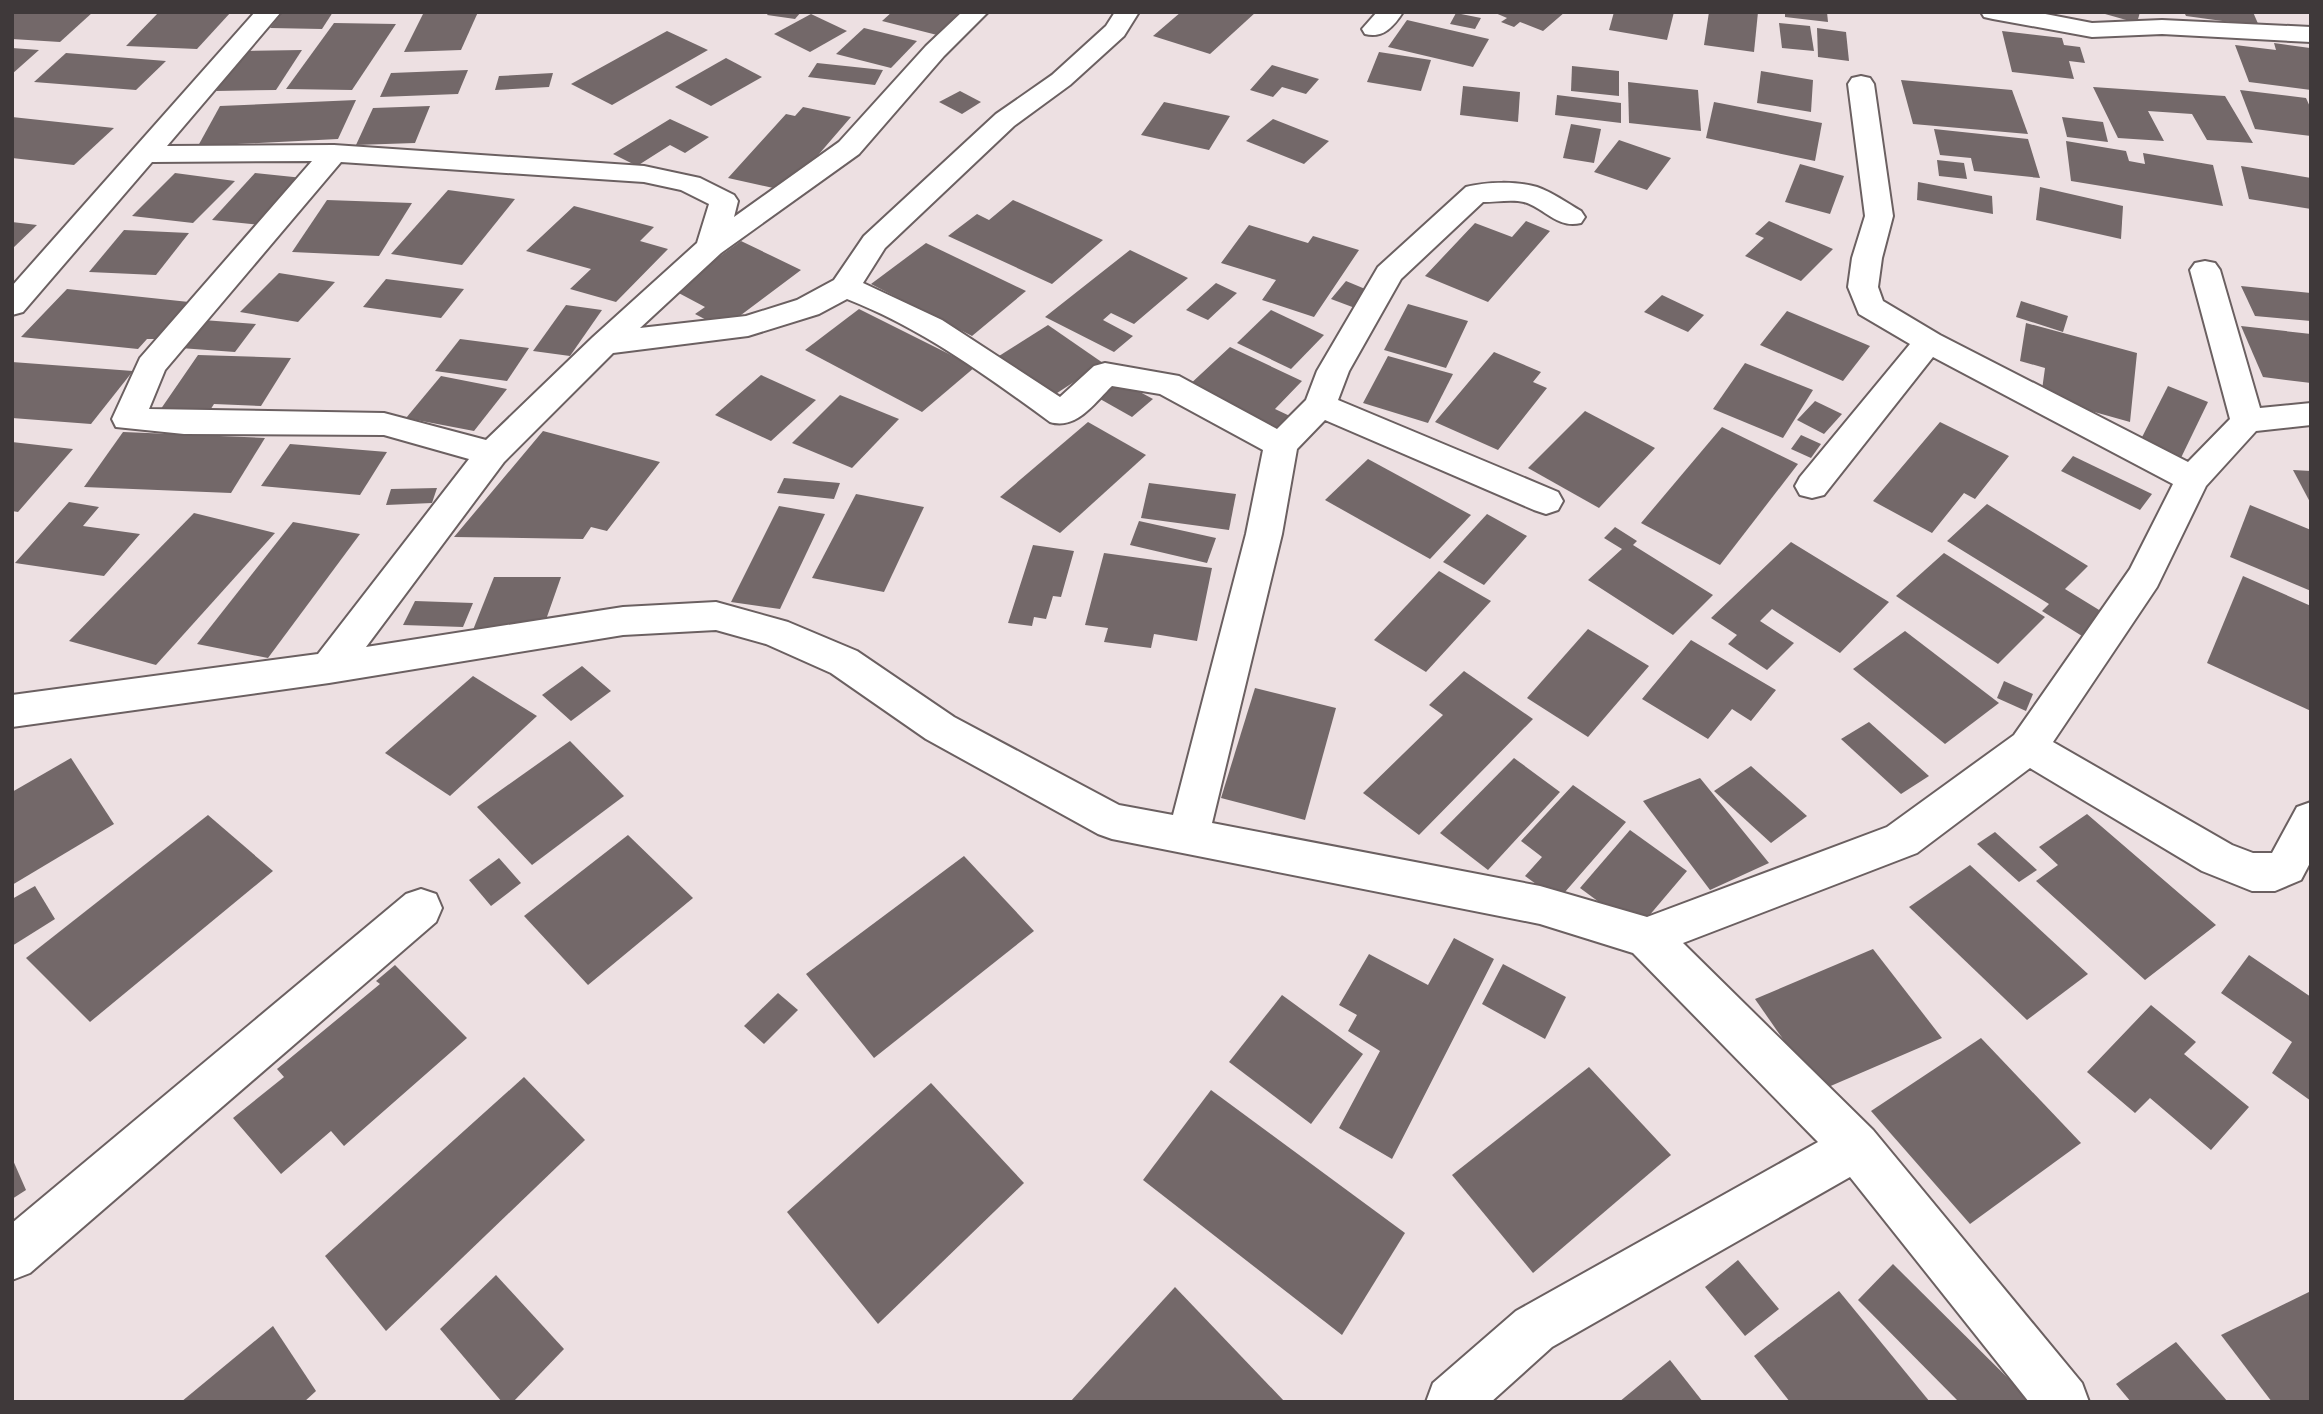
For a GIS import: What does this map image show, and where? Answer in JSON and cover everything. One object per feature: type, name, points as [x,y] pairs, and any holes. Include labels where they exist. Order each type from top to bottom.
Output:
[{"type":"street","points":[[12,305],[269,12]]},
{"type":"street","points":[[329,668],[492,454],[604,344],[710,247],[849,148],[935,51],[976,12]]},
{"type":"street","points":[[604,344],[748,326],[808,307],[845,286],[874,242],[1005,120],[1061,80],[1115,31],[1127,12]]},
{"type":"street","points":[[1993,12],[2092,30],[2162,27],[2311,35]]},
{"type":"street","points":[[1861,84],[1879,216],[1867,258],[1863,288],[1870,307],[1929,342],[2192,479]]},
{"type":"street","points":[[145,154],[334,153],[644,174],[690,184],[724,201],[710,247]]},
{"type":"street","points":[[334,153],[151,366],[128,419],[184,423],[384,424],[492,454]]},
{"type":"street","points":[[1188,837],[1264,534],[1281,445],[1320,405],[1333,371],[1389,274],[1476,193],[1530,194],[1571,217]]},
{"type":"street","points":[[2206,270],[2247,421]]},
{"type":"street","points":[[845,286],[874,297],[990,363],[1062,414],[1105,374],[1168,384],[1281,445]]},
{"type":"street","points":[[1812,486],[1929,342]]},
{"type":"street","points":[[1320,405],[1546,501]]},
{"type":"street","points":[[1647,937],[1902,840],[2028,747],[2144,576],[2192,479],[2247,421],[2311,414]]},
{"type":"street","points":[[12,711],[329,668],[623,621],[716,616],[775,632],[844,662],[940,728],[1112,821],[1540,905],[1647,937],[1856,1147],[2063,1402]]},
{"type":"street","points":[[2028,747],[2217,858],[2252,872],[2275,872],[2286,867],[2311,820]]},
{"type":"street","points":[[12,1255],[421,908]]},
{"type":"street","points":[[1452,1402],[1534,1329],[1856,1147]]},
{"type":"building","points":[[12,12],[93,12],[60,42],[12,39]]},
{"type":"building","points":[[159,12],[231,12],[197,49],[126,46]]},
{"type":"building","points":[[282,12],[333,12],[322,29],[270,28]]},
{"type":"building","points":[[478,12],[461,50],[404,52],[423,14]]},
{"type":"building","points":[[769,12],[801,12],[795,19],[767,15]]},
{"type":"building","points":[[892,12],[965,12],[941,36],[882,21]]},
{"type":"building","points":[[1181,12],[1256,12],[1210,54],[1153,36]]},
{"type":"building","points":[[1493,12],[1565,12],[1543,31],[1520,22],[1514,27],[1501,22],[1507,18]]},
{"type":"building","points":[[1614,12],[1674,12],[1667,40],[1609,30]]},
{"type":"building","points":[[1709,12],[1758,12],[1754,52],[1704,45]]},
{"type":"building","points":[[1785,12],[1827,12],[1828,22],[1785,17]]},
{"type":"building","points":[[2098,12],[2140,12],[2137,23]]},
{"type":"building","points":[[2184,12],[2253,12],[2259,26],[2186,16]]},
{"type":"building","points":[[1456,13],[1481,18],[1475,29],[1450,24]]},
{"type":"building","points":[[811,14],[847,31],[810,52],[774,34]]},
{"type":"building","points":[[1407,20],[1489,39],[1473,67],[1388,47]]},
{"type":"building","points":[[334,23],[396,24],[352,90],[286,89]]},
{"type":"building","points":[[1779,23],[1810,26],[1814,51],[1782,48]]},
{"type":"building","points":[[864,28],[917,41],[891,68],[836,54]]},
{"type":"building","points":[[1817,28],[1846,32],[1849,61],[1818,57]]},
{"type":"building","points":[[667,31],[708,50],[612,105],[571,84]]},
{"type":"building","points":[[2002,31],[2062,38],[2064,45],[2080,47],[2085,63],[2069,61],[2074,79],[2012,72]]},
{"type":"building","points":[[2274,43],[2310,48],[2311,90],[2249,82],[2235,45],[2276,50]]},
{"type":"building","points":[[12,48],[39,50],[12,74]]},
{"type":"building","points":[[302,50],[276,90],[216,91],[243,51]]},
{"type":"building","points":[[1379,52],[1431,60],[1421,91],[1367,82]]},
{"type":"building","points":[[66,53],[166,61],[136,90],[34,82]]},
{"type":"building","points":[[726,58],[762,77],[711,106],[675,87]]},
{"type":"building","points":[[817,63],[883,70],[875,85],[808,77]]},
{"type":"building","points":[[1272,65],[1319,79],[1306,94],[1282,87],[1273,97],[1250,90]]},
{"type":"building","points":[[1572,66],[1619,71],[1619,96],[1571,91]]},
{"type":"building","points":[[468,70],[458,94],[380,97],[391,73]]},
{"type":"building","points":[[1761,71],[1813,80],[1811,112],[1757,103]]},
{"type":"building","points":[[553,73],[549,87],[495,90],[499,76]]},
{"type":"building","points":[[1901,80],[2012,90],[2028,134],[1913,124]]},
{"type":"building","points":[[1628,82],[1698,90],[1701,131],[1629,123]]},
{"type":"building","points":[[1463,86],[1520,92],[1518,122],[1460,115]]},
{"type":"building","points":[[2093,87],[2225,96],[2253,143],[2207,140],[2192,114],[2148,111],[2164,141],[2118,138]]},
{"type":"building","points":[[2240,90],[2306,98],[2311,109],[2311,136],[2255,129]]},
{"type":"building","points":[[960,91],[981,102],[962,114],[939,102]]},
{"type":"building","points":[[1557,95],[1621,103],[1621,123],[1555,115]]},
{"type":"building","points":[[356,100],[338,139],[198,146],[220,106]]},
{"type":"building","points":[[1164,102],[1230,116],[1209,150],[1141,135]]},
{"type":"building","points":[[1714,102],[1822,123],[1815,161],[1706,138]]},
{"type":"building","points":[[430,106],[415,143],[356,145],[373,108]]},
{"type":"building","points":[[803,107],[851,117],[787,191],[728,178],[786,114],[795,116]]},
{"type":"building","points":[[12,117],[114,128],[74,165],[12,158]]},
{"type":"building","points":[[2062,117],[2103,122],[2108,142],[2067,137]]},
{"type":"building","points":[[670,119],[709,137],[685,153],[670,145],[637,166],[613,154]]},
{"type":"building","points":[[1273,119],[1329,141],[1304,164],[1246,141]]},
{"type":"building","points":[[1571,124],[1601,129],[1594,163],[1563,158]]},
{"type":"building","points":[[1934,129],[2028,139],[2040,178],[1974,171],[1971,158],[1940,155]]},
{"type":"building","points":[[1619,140],[1671,158],[1647,190],[1594,172]]},
{"type":"building","points":[[2066,141],[2126,151],[2129,161],[2145,164],[2143,153],[2213,165],[2223,206],[2071,181]]},
{"type":"building","points":[[1937,160],[1964,163],[1967,179],[1939,176]]},
{"type":"building","points":[[1800,164],[1844,176],[1830,214],[1785,202]]},
{"type":"building","points":[[2241,166],[2311,178],[2311,209],[2249,199]]},
{"type":"building","points":[[175,173],[235,181],[193,223],[132,216]]},
{"type":"building","points":[[255,173],[303,178],[262,225],[212,220]]},
{"type":"building","points":[[1918,182],[1992,196],[1993,214],[1917,200]]},
{"type":"building","points":[[2040,187],[2123,206],[2121,239],[2036,220]]},
{"type":"building","points":[[448,190],[515,199],[462,265],[391,254]]},
{"type":"building","points":[[327,200],[412,203],[379,256],[292,252]]},
{"type":"building","points":[[1013,200],[1103,240],[1052,284],[948,236],[977,214],[989,220]]},
{"type":"building","points":[[574,206],[654,227],[640,241],[668,249],[616,302],[570,289],[591,269],[526,251]]},
{"type":"building","points":[[1526,221],[1550,231],[1488,302],[1425,276],[1475,223],[1512,237]]},
{"type":"building","points":[[1769,221],[1833,249],[1801,281],[1745,256],[1764,238],[1755,234]]},
{"type":"building","points":[[12,222],[37,225],[12,249]]},
{"type":"building","points":[[1249,225],[1308,243],[1313,236],[1359,250],[1314,317],[1262,300],[1276,280],[1221,263]]},
{"type":"building","points":[[124,230],[189,233],[156,275],[89,272]]},
{"type":"building","points":[[741,241],[801,270],[733,321],[726,317],[716,325],[695,314],[705,307],[673,290]]},
{"type":"building","points":[[926,243],[1026,291],[972,336],[871,284]]},
{"type":"building","points":[[1130,250],[1188,278],[1134,324],[1111,313],[1103,320],[1133,336],[1114,352],[1045,317]]},
{"type":"building","points":[[279,273],[335,282],[298,322],[240,312]]},
{"type":"building","points":[[386,279],[464,289],[441,318],[363,307]]},
{"type":"building","points":[[1346,281],[1370,291],[1355,308],[1331,299]]},
{"type":"building","points":[[1216,283],[1237,293],[1208,320],[1186,310]]},
{"type":"building","points":[[2241,286],[2311,293],[2311,321],[2255,316]]},
{"type":"building","points":[[67,289],[189,302],[156,339],[147,339],[138,349],[21,337]]},
{"type":"building","points":[[1662,295],[1704,315],[1688,332],[1644,312]]},
{"type":"building","points":[[2021,301],[2068,316],[2063,332],[2016,317]]},
{"type":"building","points":[[1408,304],[1468,321],[1446,368],[1384,350]]},
{"type":"building","points":[[566,305],[602,310],[570,356],[533,351]]},
{"type":"building","points":[[859,309],[975,367],[922,412],[805,350]]},
{"type":"building","points":[[1271,310],[1324,335],[1291,369],[1237,343]]},
{"type":"building","points":[[1787,311],[1870,346],[1843,381],[1760,345]]},
{"type":"building","points":[[203,320],[256,324],[235,352],[180,348]]},
{"type":"building","points":[[2026,323],[2137,353],[2130,422],[2041,397],[2045,368],[2020,361]]},
{"type":"building","points":[[1048,325],[1103,363],[1054,395],[999,356]]},
{"type":"building","points":[[2241,326],[2311,334],[2311,383],[2263,377]]},
{"type":"building","points":[[460,339],[529,348],[507,381],[435,371]]},
{"type":"building","points":[[1230,347],[1302,381],[1275,409],[1292,417],[1278,432],[1187,387]]},
{"type":"building","points":[[1494,352],[1541,372],[1533,382],[1547,388],[1498,450],[1435,422]]},
{"type":"building","points":[[198,355],[291,358],[261,406],[214,404],[205,418],[156,416]]},
{"type":"building","points":[[1388,356],[1453,374],[1428,423],[1363,403]]},
{"type":"building","points":[[12,362],[133,371],[91,424],[12,418]]},
{"type":"building","points":[[1745,363],[1813,390],[1783,438],[1713,409]]},
{"type":"building","points":[[761,375],[816,400],[771,441],[715,415]]},
{"type":"building","points":[[441,376],[507,389],[474,431],[406,418]]},
{"type":"building","points":[[1114,378],[1153,399],[1132,417],[1093,395]]},
{"type":"building","points":[[2168,386],[2208,402],[2178,464],[2137,447]]},
{"type":"building","points":[[840,395],[899,419],[852,468],[792,443]]},
{"type":"building","points":[[1815,401],[1842,414],[1824,434],[1797,420]]},
{"type":"building","points":[[1585,411],[1655,448],[1599,508],[1528,468]]},
{"type":"building","points":[[1088,422],[1146,455],[1060,533],[1000,497]]},
{"type":"building","points":[[1940,422],[2009,456],[1975,499],[1964,493],[1932,533],[1873,501]]},
{"type":"building","points":[[1722,427],[1798,464],[1720,565],[1641,523]]},
{"type":"building","points":[[543,431],[660,462],[607,531],[591,527],[583,539],[454,537]]},
{"type":"building","points":[[123,432],[265,438],[231,493],[84,487]]},
{"type":"building","points":[[1801,435],[1821,444],[1811,458],[1791,449]]},
{"type":"building","points":[[12,442],[73,449],[18,512],[12,511]]},
{"type":"building","points":[[290,444],[387,452],[360,495],[261,486]]},
{"type":"building","points":[[2073,456],[2152,494],[2140,510],[2061,471]]},
{"type":"building","points":[[1368,459],[1471,515],[1430,559],[1325,500]]},
{"type":"building","points":[[2293,470],[2311,471],[2311,504]]},
{"type":"building","points":[[784,478],[840,483],[834,499],[777,493]]},
{"type":"building","points":[[1149,483],[1236,494],[1229,530],[1141,518]]},
{"type":"building","points":[[437,488],[432,503],[386,505],[391,489]]},
{"type":"building","points":[[856,494],[924,507],[884,592],[812,578]]},
{"type":"building","points":[[69,502],[99,507],[83,526],[140,534],[104,576],[15,563]]},
{"type":"building","points":[[1987,504],[2088,566],[2065,589],[2104,613],[2082,636],[2042,611],[2049,604],[1947,541]]},
{"type":"building","points":[[2250,505],[2311,530],[2311,591],[2230,557]]},
{"type":"building","points":[[779,506],[825,514],[780,609],[731,602]]},
{"type":"building","points":[[194,513],[275,533],[156,665],[69,641]]},
{"type":"building","points":[[1487,514],[1527,536],[1484,585],[1443,562]]},
{"type":"building","points":[[1139,521],[1216,538],[1207,563],[1130,545]]},
{"type":"building","points":[[293,522],[360,534],[268,658],[197,644]]},
{"type":"building","points":[[1615,527],[1637,541],[1633,545],[1713,595],[1673,635],[1588,580],[1622,549],[1604,538]]},
{"type":"building","points":[[1791,542],[1889,602],[1840,653],[1772,609],[1760,621],[1794,643],[1767,670],[1728,644],[1737,635],[1711,618]]},
{"type":"building","points":[[1033,545],[1074,551],[1061,597],[1053,596],[1046,619],[1034,617],[1032,626],[1008,623]]},
{"type":"building","points":[[1104,553],[1212,568],[1197,641],[1154,634],[1151,648],[1104,642],[1108,628],[1085,625]]},
{"type":"building","points":[[1944,553],[2045,617],[1998,664],[1896,596]]},
{"type":"building","points":[[1439,571],[1491,601],[1426,672],[1374,640]]},
{"type":"building","points":[[2243,576],[2311,606],[2311,711],[2207,663]]},
{"type":"building","points":[[494,577],[561,577],[542,631],[473,630]]},
{"type":"building","points":[[415,601],[473,603],[463,627],[403,625]]},
{"type":"building","points":[[1588,629],[1649,666],[1588,737],[1527,698]]},
{"type":"building","points":[[1905,631],[1999,703],[1945,744],[1853,669]]},
{"type":"building","points":[[1691,640],[1776,690],[1751,721],[1732,709],[1708,739],[1642,699]]},
{"type":"building","points":[[582,666],[611,691],[571,721],[542,695]]},
{"type":"building","points":[[1464,671],[1533,719],[1419,835],[1363,793],[1443,715],[1429,705]]},
{"type":"building","points":[[473,676],[537,716],[450,796],[385,753]]},
{"type":"building","points":[[2004,681],[2033,694],[2026,711],[1997,698]]},
{"type":"building","points":[[1255,688],[1336,708],[1305,820],[1221,798]]},
{"type":"building","points":[[1869,722],[1929,776],[1901,794],[1841,739]]},
{"type":"building","points":[[570,741],[624,796],[532,865],[477,807]]},
{"type":"building","points":[[71,758],[114,824],[12,885],[12,792]]},
{"type":"building","points":[[1514,758],[1560,792],[1488,870],[1440,833]]},
{"type":"building","points":[[1751,766],[1807,816],[1771,843],[1714,791]]},
{"type":"building","points":[[1700,778],[1769,863],[1710,890],[1643,801]]},
{"type":"building","points":[[1573,785],[1626,822],[1558,900],[1525,876],[1542,857],[1521,841]]},
{"type":"building","points":[[2087,814],[2216,925],[2145,980],[2036,881],[2058,865],[2039,847]]},
{"type":"building","points":[[208,815],[273,871],[90,1022],[26,958]]},
{"type":"building","points":[[1630,830],[1687,871],[1637,930],[1580,888]]},
{"type":"building","points":[[1995,832],[2037,870],[2019,882],[1977,844]]},
{"type":"building","points":[[628,835],[693,898],[588,985],[524,916]]},
{"type":"building","points":[[964,856],[1034,931],[874,1058],[806,974]]},
{"type":"building","points":[[499,858],[521,883],[491,906],[469,880]]},
{"type":"building","points":[[1970,865],[2088,974],[2027,1020],[1909,907]]},
{"type":"building","points":[[35,886],[55,919],[12,946],[12,899]]},
{"type":"building","points":[[1454,938],[1494,959],[1392,1159],[1339,1128],[1380,1051],[1348,1031],[1357,1015],[1339,1005],[1369,954],[1428,985]]},
{"type":"building","points":[[1873,949],[1942,1038],[1819,1091],[1755,999]]},
{"type":"building","points":[[2249,955],[2311,997],[2311,1101],[2272,1073],[2292,1042],[2221,993]]},
{"type":"building","points":[[1503,964],[1566,997],[1545,1039],[1482,1004]]},
{"type":"building","points":[[395,965],[467,1038],[344,1146],[331,1131],[281,1174],[233,1118],[284,1077],[277,1069],[380,984],[376,981]]},
{"type":"building","points":[[778,993],[798,1010],[764,1044],[744,1026]]},
{"type":"building","points":[[1282,995],[1363,1054],[1311,1124],[1229,1062]]},
{"type":"building","points":[[2151,1005],[2196,1042],[2184,1054],[2249,1107],[2211,1150],[2150,1098],[2135,1113],[2087,1072]]},
{"type":"building","points":[[1981,1038],[2081,1143],[1970,1224],[1871,1111]]},
{"type":"building","points":[[1589,1067],[1671,1155],[1533,1273],[1452,1175]]},
{"type":"building","points":[[524,1077],[585,1140],[386,1331],[325,1256]]},
{"type":"building","points":[[931,1083],[1024,1183],[878,1324],[787,1212]]},
{"type":"building","points":[[1211,1090],[1405,1233],[1342,1335],[1143,1180]]},
{"type":"building","points":[[12,1158],[26,1190],[12,1199]]},
{"type":"building","points":[[1738,1260],[1779,1309],[1745,1336],[1705,1287]]},
{"type":"building","points":[[1893,1264],[2028,1398],[2025,1402],[1959,1402],[1858,1300]]},
{"type":"building","points":[[496,1275],[564,1349],[513,1402],[502,1402],[440,1329]]},
{"type":"building","points":[[1175,1287],[1285,1402],[1070,1402]]},
{"type":"building","points":[[1839,1291],[1930,1402],[1790,1402],[1754,1356]]},
{"type":"building","points":[[2311,1291],[2311,1402],[2272,1402],[2221,1335]]},
{"type":"building","points":[[273,1326],[316,1391],[304,1402],[181,1402]]},
{"type":"building","points":[[2176,1342],[2228,1402],[2131,1402],[2116,1384]]},
{"type":"building","points":[[1670,1360],[1703,1402],[1619,1402]]}]
